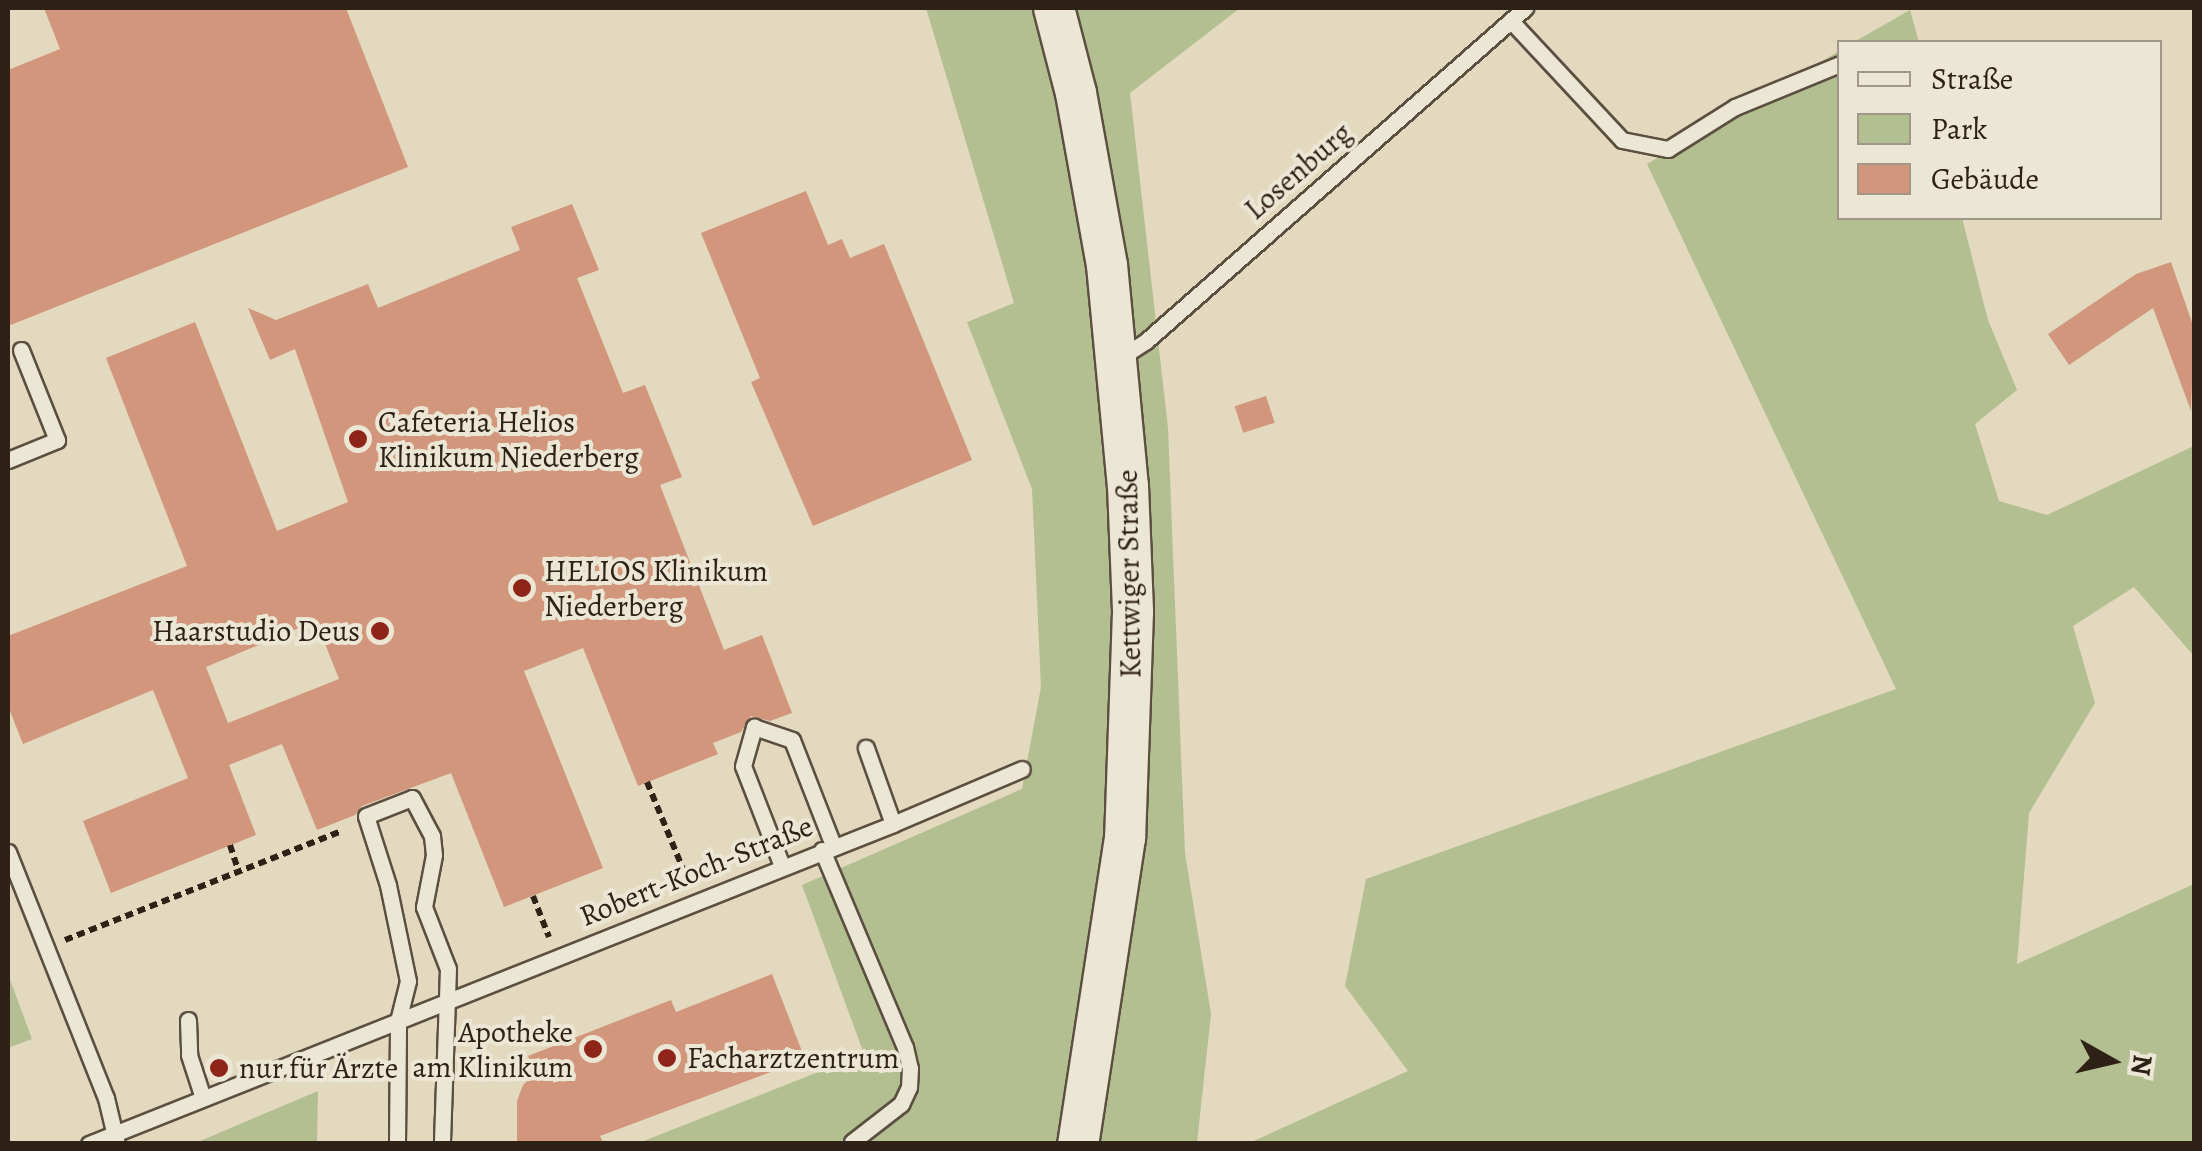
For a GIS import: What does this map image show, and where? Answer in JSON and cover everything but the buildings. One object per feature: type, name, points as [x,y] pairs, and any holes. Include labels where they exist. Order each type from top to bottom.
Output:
[{"type":"main road","name":"Kettwiger Straße","points":[[1054,8],[1089,160],[1118,359],[1133,612],[1131,756],[1116,919],[1078,1144]]},
{"type":"lane","name":"Losenburg","points":[[1118,359],[1146,341],[1525,8]]},
{"type":"lane","points":[[1512,22],[1622,140],[1668,150],[1735,108],[1837,65]]},
{"type":"lane","points":[[8,460],[57,440],[21,350]]},
{"type":"lane","points":[[782,866],[743,766],[754,727],[792,740],[910,1068],[909,1087],[901,1104],[852,1142]]},
{"type":"lane","points":[[866,748],[893,824]]},
{"type":"lane","name":"Robert-Koch-Straße","points":[[89,1144],[118,1138],[203,1098],[1022,770]]},
{"type":"lane","points":[[397,1144],[398,1020],[408,981],[388,886],[366,816],[412,798],[432,836],[434,855],[424,907],[448,968],[442,1144]]},
{"type":"lane","points":[[8,852],[118,1138]]},
{"type":"lane","points":[[188,1020],[189,1055],[203,1098]]},
{"type":"path","points":[[647,782],[694,902]]},
{"type":"path","points":[[45,947],[338,832]]},
{"type":"path","points":[[230,846],[239,872]]},
{"type":"path","points":[[533,896],[557,956]]},
{"type":"green space","points":[[926,8],[1240,8],[1130,93],[1168,428],[1185,853],[1211,1014],[1197,1143],[636,1144],[864,1054],[802,885],[1022,789],[1041,687],[1032,489],[967,322],[1014,303]]},
{"type":"green space","points":[[1910,10],[1918,40],[1858,40]]},
{"type":"green space","points":[[1837,52],[1837,220],[1963,220],[1988,320],[2017,390],[1975,424],[1999,501],[2047,515],[2194,446],[2194,656],[2134,587],[2073,626],[2095,703],[2029,813],[2017,964],[2194,884],[2194,1143],[1247,1144],[1408,1071],[1345,986],[1366,879],[1896,689],[1647,164]]},
{"type":"green space","points":[[8,974],[32,1039],[8,1048]]},
{"type":"green space","points":[[318,1091],[317,1143],[193,1143],[200,1141]]},
{"type":"place","name":"Cafeteria Helios Klinikum Niederberg","points":[[358,439]]},
{"type":"place","name":"HELIOS Klinikum Niederberg","points":[[522,588]]},
{"type":"place","name":"Haarstudio Deus","points":[[380,631]]},
{"type":"place","name":"Apotheke am Klinikum","points":[[593,1049]]},
{"type":"place","name":"Facharztzentrum","points":[[667,1058]]},
{"type":"place","name":"nur für Ärzte","points":[[219,1068]]}]
